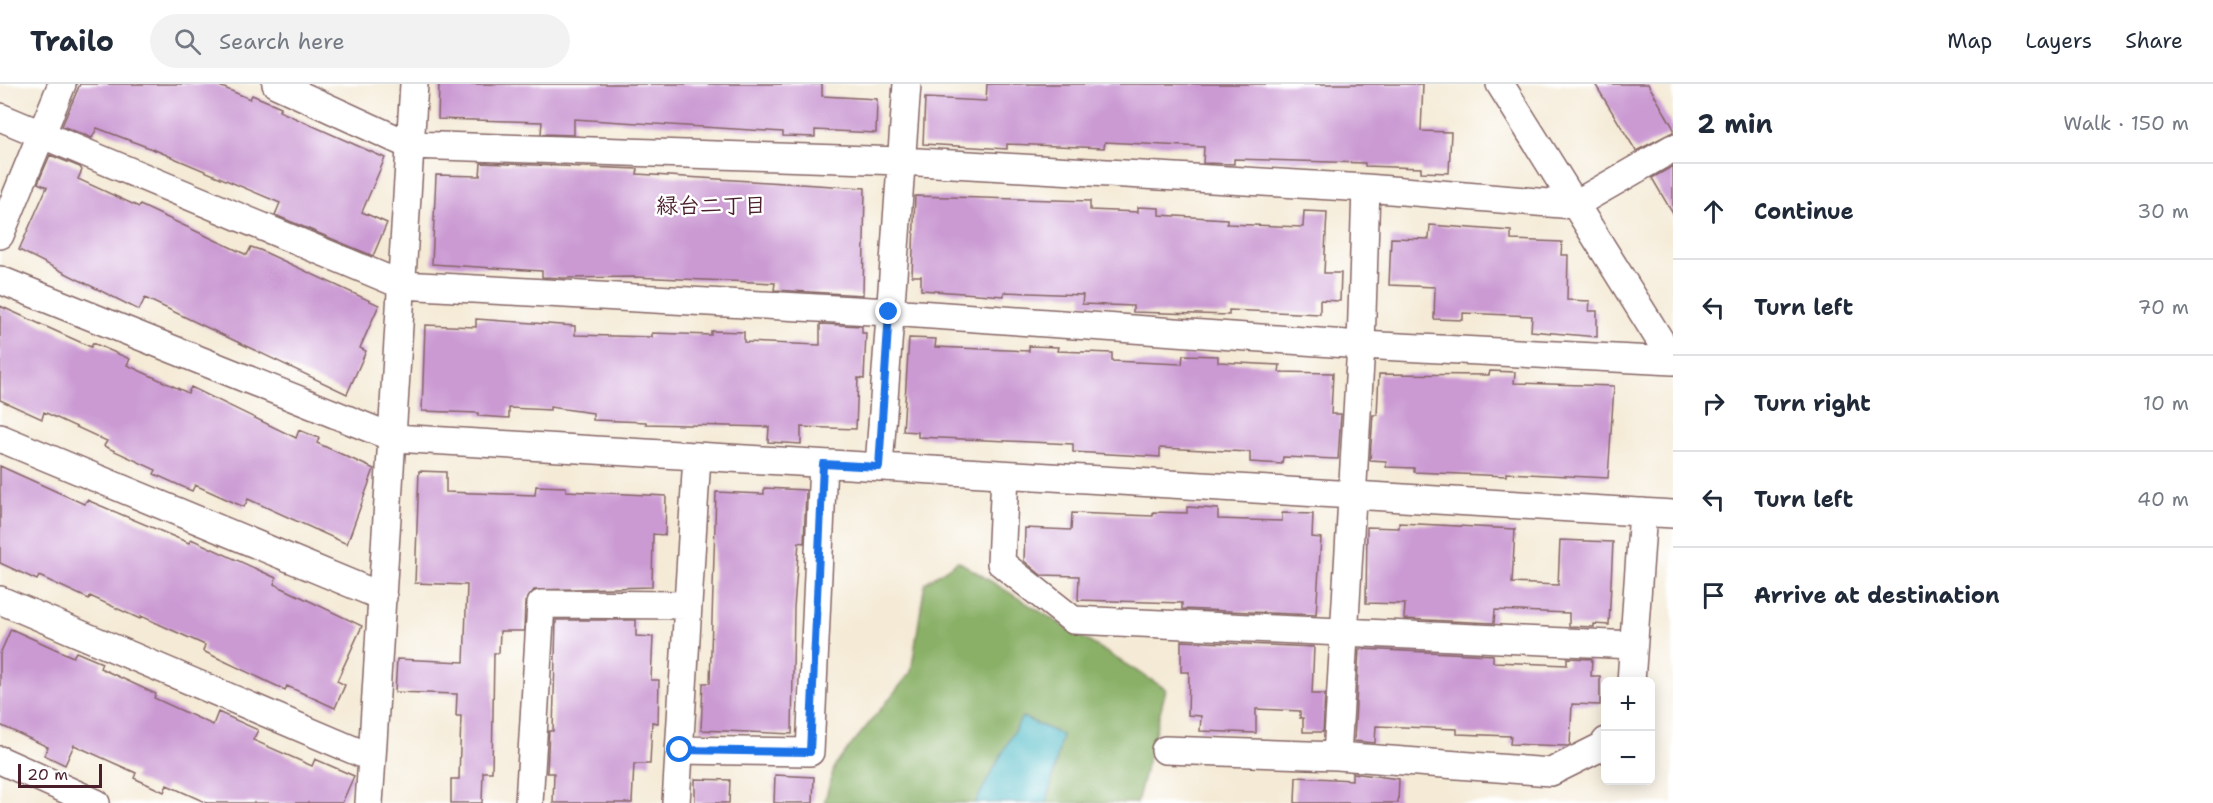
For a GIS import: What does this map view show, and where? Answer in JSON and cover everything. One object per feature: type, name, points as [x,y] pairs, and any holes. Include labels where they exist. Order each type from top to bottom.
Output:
[{"type":"street","points":[[0,235],[62,84]]},
{"type":"street","points":[[276,84],[409,145],[901,161],[1366,188],[1574,205],[1673,148]]},
{"type":"street","points":[[369,803],[394,438],[414,84]]},
{"type":"street","points":[[879,467],[907,84]]},
{"type":"street","points":[[1500,84],[1673,361]]},
{"type":"street","points":[[0,117],[402,285],[889,312],[1361,345],[1673,361]]},
{"type":"street","points":[[1337,756],[1361,345],[1366,188]]},
{"type":"street","points":[[0,280],[394,438],[1673,514]]},
{"type":"street","points":[[0,438],[383,597]]},
{"type":"street","points":[[676,803],[697,456]]},
{"type":"street","points":[[680,750],[810,752],[823,464]]},
{"type":"street","points":[[1005,475],[1001,563],[1073,620],[1633,645]]},
{"type":"street","points":[[1631,677],[1643,512]]},
{"type":"street","points":[[0,600],[372,758]]},
{"type":"street","points":[[529,803],[541,604],[688,605]]},
{"type":"street","points":[[1165,750],[1337,756],[1551,772],[1601,747]]},
{"type":"street","points":[[0,760],[96,803]]},
{"type":"green space","points":[[958,561],[1166,689],[1137,803],[1047,803],[1062,735],[1023,717],[975,803],[824,803],[835,765],[911,672],[925,583]]},
{"type":"water","points":[[1022,717],[1062,735],[1047,803],[975,803]]},
{"type":"building","points":[[80,84],[215,84],[250,99],[252,95],[281,107],[279,111],[385,158],[362,212],[387,223],[373,256],[275,215],[280,203],[155,150],[97,128],[92,138],[62,126]]},
{"type":"building","points":[[439,84],[822,84],[822,96],[877,99],[876,133],[815,130],[815,137],[783,136],[783,132],[574,119],[574,135],[541,134],[542,122],[438,119]]},
{"type":"building","points":[[987,84],[1423,84],[1421,131],[1451,132],[1449,173],[1421,172],[1421,168],[1365,166],[1365,163],[1234,159],[1234,164],[1203,163],[1204,147],[1105,142],[1104,148],[1007,144],[1007,149],[923,144],[925,98],[986,101]]},
{"type":"building","points":[[1595,84],[1648,84],[1673,127],[1673,132],[1636,151]]},
{"type":"building","points":[[50,155],[80,167],[82,170],[78,179],[139,207],[140,205],[247,255],[251,247],[260,250],[379,305],[360,348],[366,351],[347,394],[145,298],[139,310],[19,250],[47,187],[38,183]]},
{"type":"building","points":[[481,163],[638,169],[637,174],[865,188],[863,295],[774,290],[775,283],[633,277],[542,277],[542,271],[432,264],[436,175],[480,176]]},
{"type":"building","points":[[1673,166],[1673,214],[1652,178]]},
{"type":"building","points":[[915,196],[1090,201],[1090,210],[1138,212],[1138,207],[1159,208],[1159,215],[1227,219],[1227,224],[1303,227],[1304,211],[1327,212],[1324,273],[1341,273],[1340,301],[1320,300],[1320,314],[1229,310],[1229,315],[1133,312],[1133,306],[1082,304],[1083,295],[1004,292],[1004,296],[921,290],[921,276],[912,276]]},
{"type":"building","points":[[1430,225],[1511,231],[1511,240],[1562,242],[1561,255],[1568,255],[1567,300],[1590,301],[1589,311],[1597,311],[1597,337],[1531,331],[1532,316],[1463,313],[1463,320],[1434,319],[1435,287],[1389,285],[1391,238],[1429,239]]},
{"type":"building","points":[[0,306],[91,347],[93,343],[130,359],[127,365],[188,393],[191,387],[296,438],[299,430],[319,438],[317,443],[374,469],[347,544],[248,499],[244,507],[195,485],[192,491],[154,474],[156,470],[104,446],[107,441],[44,412],[42,419],[0,400]]},
{"type":"building","points":[[476,319],[575,326],[575,335],[652,337],[652,333],[711,335],[711,331],[744,332],[744,342],[820,345],[820,324],[862,326],[862,333],[866,333],[864,379],[858,378],[856,429],[801,427],[801,444],[768,442],[769,427],[646,424],[646,422],[593,420],[593,413],[550,407],[550,410],[509,408],[509,418],[478,416],[478,413],[422,411],[425,325],[476,327]]},
{"type":"building","points":[[909,338],[936,339],[935,347],[1029,351],[1029,346],[1058,347],[1057,351],[1112,353],[1112,361],[1182,364],[1183,355],[1218,356],[1218,362],[1280,365],[1279,372],[1333,373],[1331,414],[1341,414],[1338,459],[1283,457],[1282,464],[1250,462],[1250,452],[1160,448],[1160,457],[1073,452],[1073,444],[918,437],[918,432],[903,431]]},
{"type":"building","points":[[1490,371],[1515,372],[1514,383],[1614,386],[1608,478],[1506,473],[1506,476],[1414,472],[1414,468],[1386,467],[1386,461],[1370,460],[1373,415],[1377,415],[1379,374],[1489,375]]},
{"type":"building","points":[[0,466],[84,504],[87,500],[189,543],[191,539],[276,578],[274,584],[362,626],[337,681],[345,685],[335,708],[287,686],[285,690],[203,651],[205,645],[141,616],[140,619],[90,596],[89,599],[39,576],[37,580],[0,563]]},
{"type":"building","points":[[419,471],[446,472],[446,492],[535,495],[536,486],[566,487],[566,491],[666,496],[665,535],[653,534],[652,587],[534,590],[525,602],[524,631],[500,631],[499,653],[494,653],[492,772],[483,772],[482,803],[451,803],[451,779],[459,779],[461,716],[456,716],[457,694],[395,692],[397,659],[464,662],[467,585],[415,583]]},
{"type":"building","points":[[764,488],[806,490],[804,543],[799,542],[794,608],[792,734],[701,730],[703,683],[710,683],[716,492],[764,494]]},
{"type":"building","points":[[1187,507],[1218,509],[1218,519],[1282,521],[1282,513],[1313,514],[1312,537],[1321,538],[1316,615],[1182,609],[1182,603],[1078,600],[1079,576],[1041,575],[1024,561],[1025,528],[1071,530],[1072,513],[1153,516],[1153,512],[1187,513]]},
{"type":"building","points":[[1399,523],[1515,529],[1512,583],[1558,585],[1560,540],[1613,542],[1609,625],[1569,626],[1569,613],[1495,610],[1494,623],[1404,619],[1405,604],[1366,603],[1367,527],[1399,528]]},
{"type":"building","points":[[556,620],[636,620],[636,636],[653,637],[651,680],[659,680],[658,723],[652,722],[650,764],[634,764],[632,803],[553,803],[554,773],[547,773],[549,731],[553,731]]},
{"type":"building","points":[[11,629],[73,657],[76,652],[102,663],[100,668],[156,694],[154,698],[213,725],[218,712],[258,730],[253,740],[312,766],[315,759],[354,776],[342,803],[207,803],[167,785],[164,792],[134,778],[136,773],[74,745],[65,765],[44,755],[48,747],[0,725],[0,654]]},
{"type":"building","points":[[1181,641],[1314,647],[1312,694],[1325,694],[1323,732],[1303,732],[1303,718],[1300,718],[1300,711],[1256,709],[1256,733],[1200,731],[1201,716],[1188,715],[1189,672],[1181,672]]},
{"type":"building","points":[[1359,649],[1493,655],[1493,662],[1567,665],[1567,658],[1592,659],[1591,676],[1600,676],[1600,705],[1572,704],[1570,745],[1567,746],[1510,744],[1511,736],[1457,734],[1457,729],[1376,726],[1375,743],[1354,741]]},
{"type":"building","points":[[1352,773],[1399,779],[1398,803],[1295,803],[1296,777],[1352,780]]},
{"type":"building","points":[[775,775],[814,777],[813,803],[774,803]]},
{"type":"building","points":[[695,779],[730,780],[729,803],[695,803]]},
{"type":"district","name":"緑台二丁目","points":[[711,205]]},
{"type":"route","points":[[680,750],[810,752],[823,464],[879,467],[889,312]]}]
